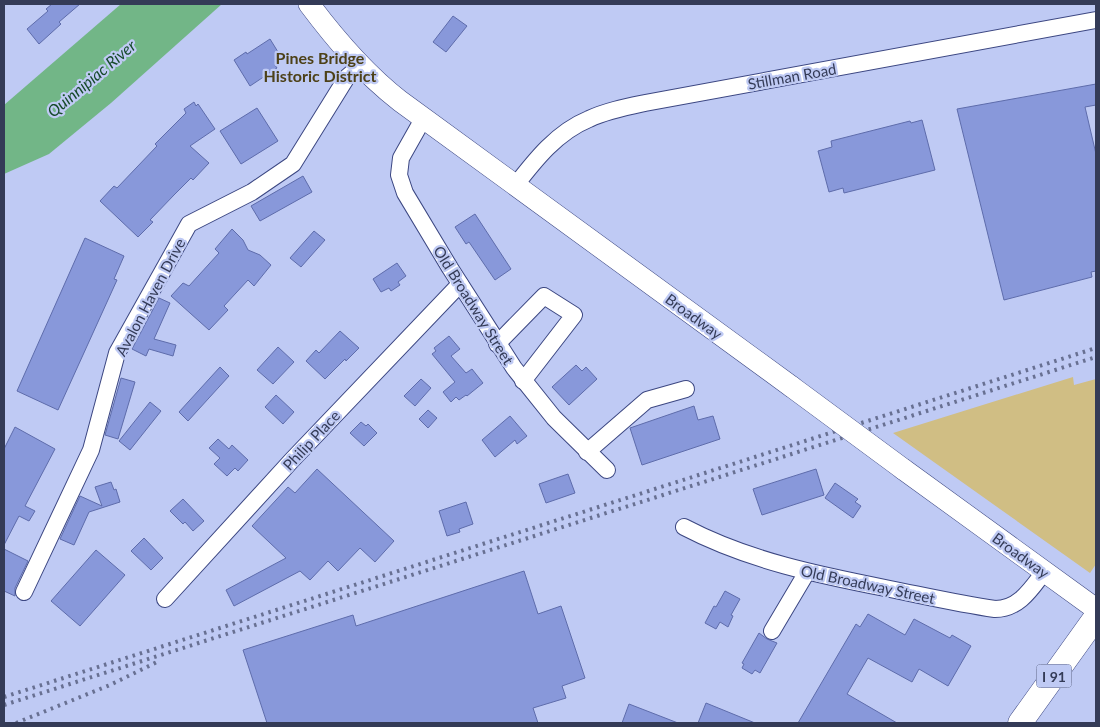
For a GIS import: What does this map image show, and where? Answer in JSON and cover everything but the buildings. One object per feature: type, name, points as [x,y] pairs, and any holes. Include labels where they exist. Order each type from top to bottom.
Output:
[{"type":"highway","name":"I 91","points":[[1020,723],[1093,618]]},
{"type":"main road","name":"Broadway","points":[[309,4],[342,46],[382,88],[1044,572],[1093,618]]},
{"type":"street","name":"Stillman Road","points":[[516,186],[540,155],[557,139],[587,119],[614,110],[654,101],[1096,20]]},
{"type":"street","name":"Avalon Haven Drive","points":[[24,592],[91,450],[117,353],[189,224],[252,192],[292,164],[347,77],[360,66]]},
{"type":"street","name":"Old Broadway Street","points":[[423,118],[403,153],[399,165],[399,175],[405,192],[497,344],[523,381],[554,418],[607,470]]},
{"type":"street","name":"Philip Place","points":[[165,599],[292,460],[460,284]]},
{"type":"street","points":[[497,344],[544,296],[574,315],[523,381]]},
{"type":"street","points":[[587,452],[647,400],[686,389]]},
{"type":"street","name":"Old Broadway Street","points":[[684,527],[733,549],[772,563],[807,572],[986,608],[1008,608],[1019,601],[1044,572]]},
{"type":"street","points":[[772,631],[807,572]]},
{"type":"shaded area","points":[[1073,377],[1074,385],[1096,379],[1096,564],[1090,573],[893,433]]},
{"type":"water","name":"Quinnipiac River","points":[[121,4],[222,4],[111,103],[49,154],[4,174],[4,105]]},
{"type":"railway","points":[[4,697],[1096,348]]},
{"type":"railway","points":[[4,705],[1096,357]]},
{"type":"railway","points":[[16,723],[110,685],[157,662]]},
{"type":"district","name":"Pines Bridge Historic District","points":[[320,66]]}]
